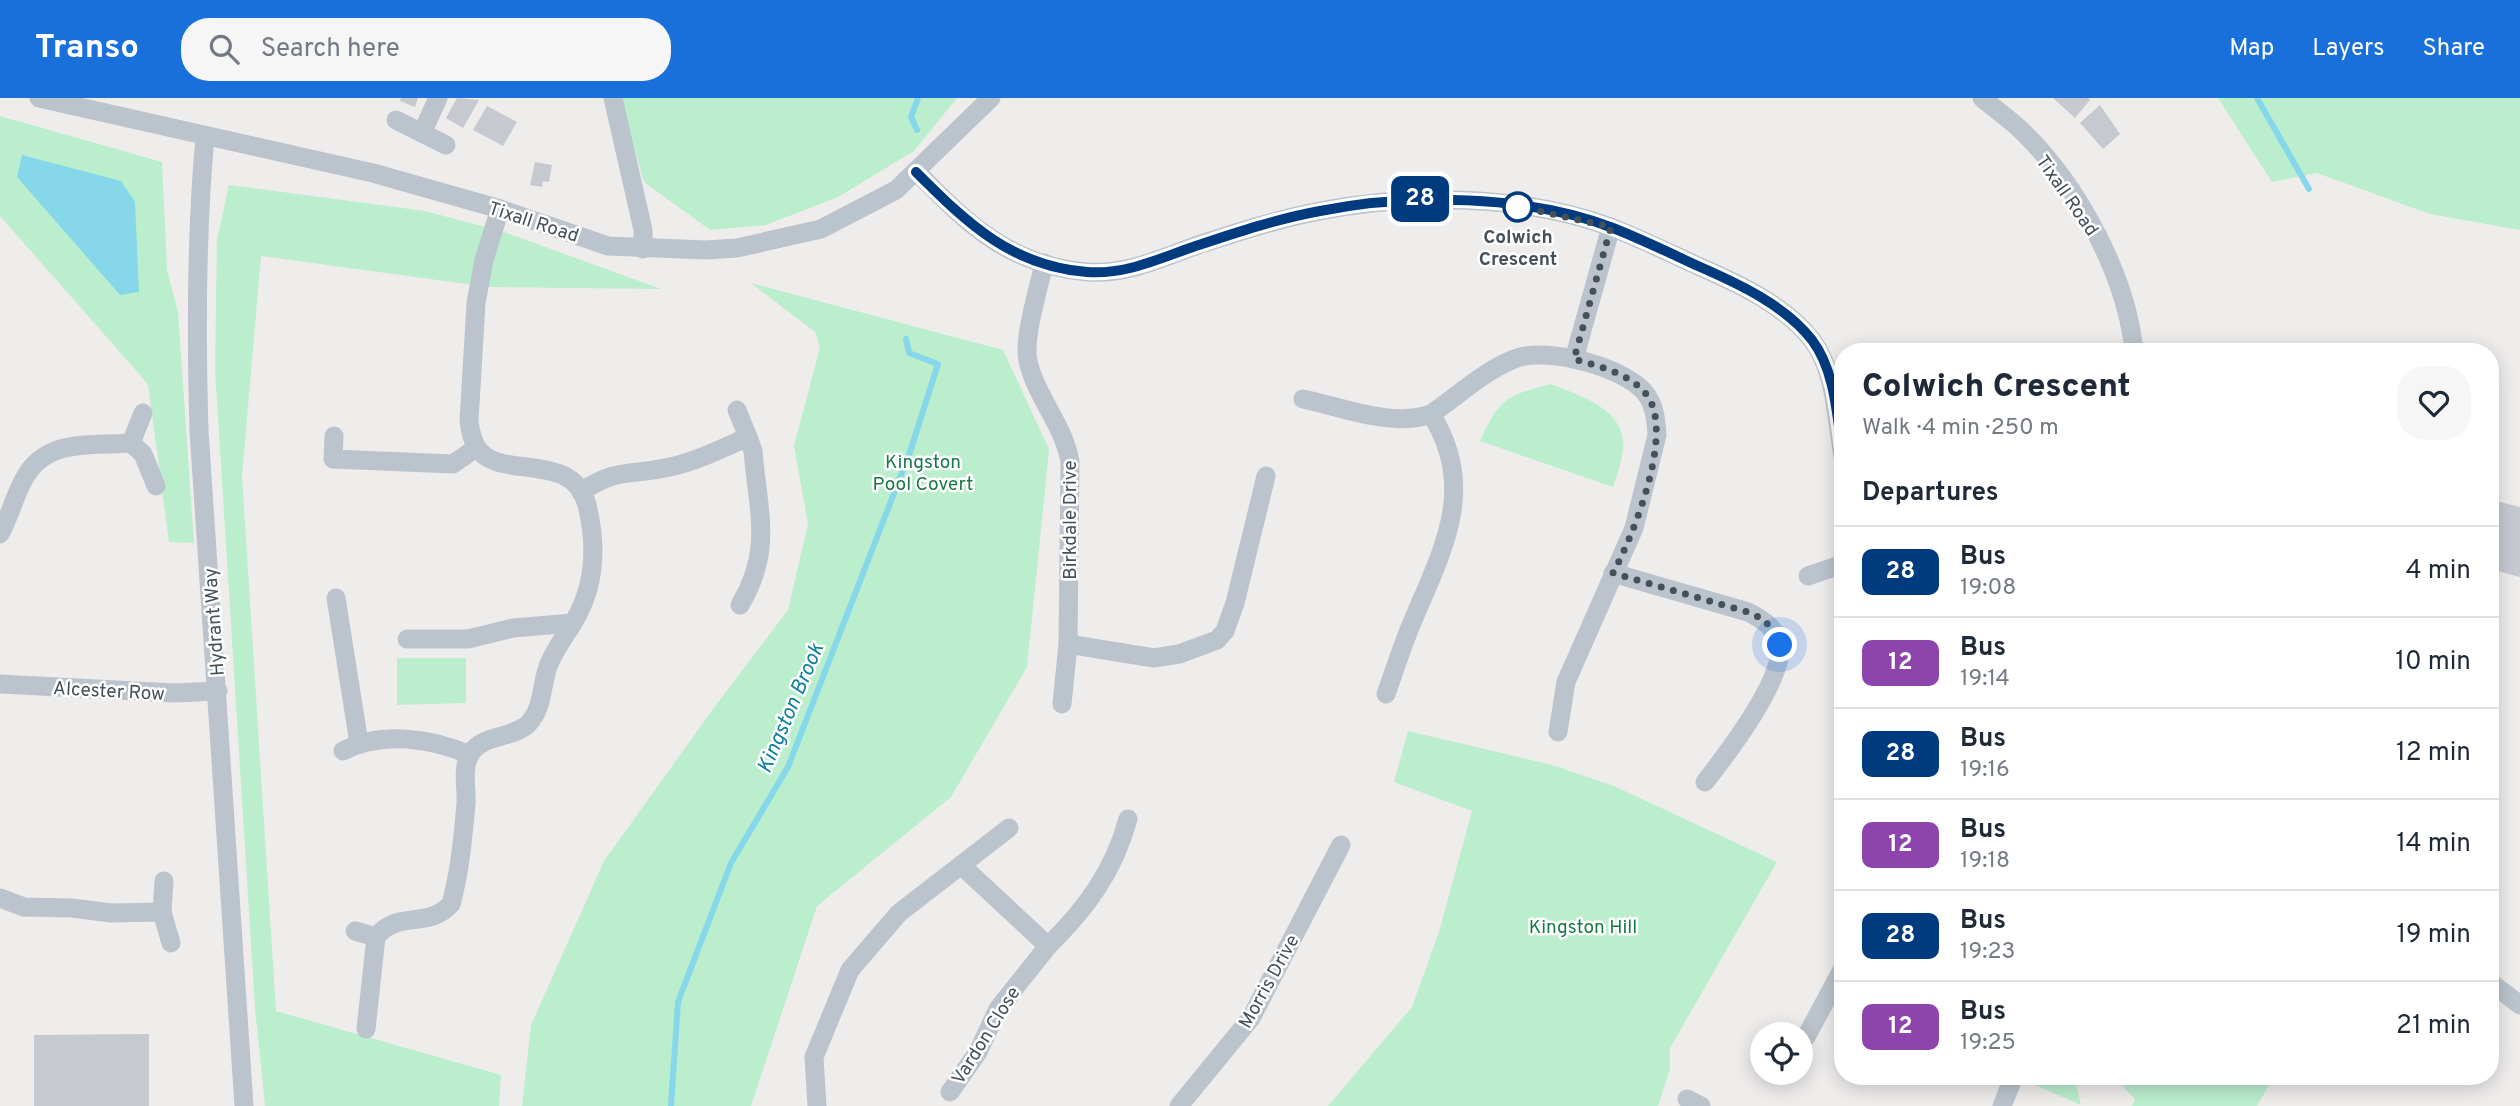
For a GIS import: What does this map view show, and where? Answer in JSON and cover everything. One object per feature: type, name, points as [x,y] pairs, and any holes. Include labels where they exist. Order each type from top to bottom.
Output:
[{"type":"street","name":"Tixall Road","points":[[38,98],[205,137],[285,151],[500,209],[608,246],[643,249],[737,248],[821,229],[896,190],[991,98]]},
{"type":"street","points":[[422,133],[438,98]]},
{"type":"street","points":[[613,98],[643,230],[643,249]]},
{"type":"street","name":"Tixall Road","points":[[1982,98],[2025,134],[2061,179],[2097,234],[2119,288],[2132,343]]},
{"type":"street","points":[[396,120],[446,145]]},
{"type":"street","name":"Hydrant Way","points":[[205,137],[198,213],[196,321],[199,431],[244,1106]]},
{"type":"street","points":[[916,172],[962,219],[1003,247],[1044,263],[1084,272],[1123,271],[1260,224],[1319,211],[1395,201],[1421,199],[1511,205],[1611,227],[1746,289],[1798,325],[1822,356],[1834,406]]},
{"type":"street","points":[[366,1029],[376,937],[384,928],[398,920],[425,920],[441,914],[451,904],[466,802],[465,767],[470,755],[478,744],[527,725],[541,698],[548,665],[586,599],[594,574],[593,542],[581,492],[569,479],[554,470],[498,461],[477,448],[469,421],[476,303],[484,260],[500,209]]},
{"type":"street","points":[[1574,359],[1611,227]]},
{"type":"street","name":"Birkdale Drive","points":[[1044,263],[1028,355],[1032,372],[1066,441],[1070,462],[1068,643],[1062,704]]},
{"type":"street","points":[[1303,399],[1402,419],[1431,414],[1515,359],[1537,353],[1574,359],[1620,374],[1636,384],[1647,396],[1656,419],[1653,456],[1634,528],[1566,682],[1558,732]]},
{"type":"street","points":[[737,410],[753,452],[761,557],[756,579],[740,605]]},
{"type":"street","points":[[131,443],[143,413]]},
{"type":"street","points":[[1386,694],[1449,530],[1454,479],[1450,452],[1431,414]]},
{"type":"street","points":[[334,436],[334,459],[453,464],[477,448]]},
{"type":"street","points":[[581,492],[610,475],[671,467],[748,437]]},
{"type":"street","points":[[0,534],[23,480],[40,457],[70,446],[131,443],[143,454],[156,486]]},
{"type":"street","points":[[1068,643],[1154,658],[1179,654],[1217,640],[1225,631],[1235,603],[1266,476]]},
{"type":"street","points":[[1808,576],[1834,567]]},
{"type":"street","points":[[1613,573],[1748,612],[1765,620],[1777,635],[1779,658],[1773,675],[1736,742],[1705,782]]},
{"type":"street","points":[[336,598],[351,747],[427,740],[470,755]]},
{"type":"street","points":[[407,639],[468,639],[513,628],[573,623]]},
{"type":"street","name":"Alcester Row","points":[[0,684],[175,693],[218,691]]},
{"type":"street","name":"Vardon Close","points":[[950,1092],[978,1052],[998,1009],[1100,886],[1121,844],[1128,819]]},
{"type":"street","points":[[817,1106],[814,1057],[850,970],[899,913],[1009,828]]},
{"type":"street","name":"Morris Drive","points":[[1179,1106],[1251,1018],[1341,845]]},
{"type":"street","points":[[962,866],[1048,946]]},
{"type":"street","points":[[164,881],[162,912],[171,943]]},
{"type":"street","points":[[0,898],[24,907],[72,908],[111,914],[162,912]]},
{"type":"street","points":[[355,931],[376,937]]},
{"type":"street","points":[[1813,1024],[1834,985]]},
{"type":"street","points":[[2499,989],[2520,1006]]},
{"type":"street","points":[[2002,1106],[2010,1085]]},
{"type":"green space","points":[[620,98],[957,98],[914,151],[838,197],[766,225],[710,230],[644,182]]},
{"type":"green space","points":[[2218,98],[2520,98],[2520,230],[2430,214],[2317,173],[2272,182]]},
{"type":"green space","points":[[0,116],[162,162],[167,270],[178,312],[194,543],[169,542],[148,384],[0,216]]},
{"type":"green space","points":[[229,185],[425,211],[504,232],[661,289],[489,287],[261,256],[242,476],[276,1011],[501,1075],[499,1106],[265,1106],[255,1008],[215,369],[217,240]]},
{"type":"green space","name":"Kingston Pool Covert","points":[[751,283],[1003,350],[1049,449],[1027,667],[951,797],[817,906],[751,1106],[522,1106],[531,1025],[604,861],[788,610],[808,524],[794,446],[820,347],[815,332]]},
{"type":"green space","points":[[1551,384],[1588,399],[1610,414],[1618,424],[1623,449],[1613,487],[1480,441],[1493,416],[1506,401],[1523,392]]},
{"type":"green space","points":[[397,658],[466,658],[466,703],[397,705]]},
{"type":"green space","name":"Kingston Hill","points":[[1408,731],[1552,765],[1614,786],[1777,862],[1670,1048],[1670,1069],[1658,1106],[1328,1106],[1412,1007],[1439,932],[1472,811],[1394,782]]},
{"type":"green space","points":[[2035,1085],[2076,1085],[2081,1105]]},
{"type":"green space","points":[[2122,1085],[2269,1085],[2257,1106],[2132,1106],[2135,1099]]},
{"type":"water","points":[[22,155],[121,181],[135,202],[139,292],[120,295],[17,177]]},
{"type":"building","points":[[401,98],[418,98],[415,107],[400,101]]},
{"type":"building","points":[[457,98],[479,100],[463,128],[446,118]]},
{"type":"building","points":[[2053,98],[2088,98],[2090,100],[2075,118]]},
{"type":"building","points":[[2100,105],[2120,134],[2103,149],[2080,123]]},
{"type":"building","points":[[487,106],[517,122],[503,146],[473,130]]},
{"type":"building","points":[[535,162],[552,165],[549,182],[543,181],[542,187],[530,185]]},
{"type":"building","points":[[2499,502],[2520,507],[2520,577],[2499,571]]},
{"type":"building","points":[[149,1034],[149,1106],[34,1106],[34,1035]]},
{"type":"waterway","name":"Kingston Brook","points":[[917,130],[911,117],[918,98]]},
{"type":"waterway","points":[[2257,98],[2309,189]]},
{"type":"waterway","name":"Kingston Brook","points":[[671,1106],[678,1002],[731,863],[788,767],[910,452],[938,364],[909,353],[906,339]]},
{"type":"bus line","name":"28","points":[[916,172],[962,219],[1003,247],[1044,263],[1084,272],[1123,271],[1260,224],[1369,202],[1421,199],[1462,201],[1511,205],[1566,215],[1611,227],[1757,295],[1798,325],[1812,340],[1828,372],[1834,401]]},
{"type":"place","name":"Colwich Crescent","points":[[1518,207]]},
{"type":"route","points":[[1518,207],[1511,205],[1611,227],[1574,359],[1620,374],[1636,384],[1653,407],[1657,435],[1634,528],[1613,573],[1748,612],[1765,620],[1777,635],[1780,645]]}]
